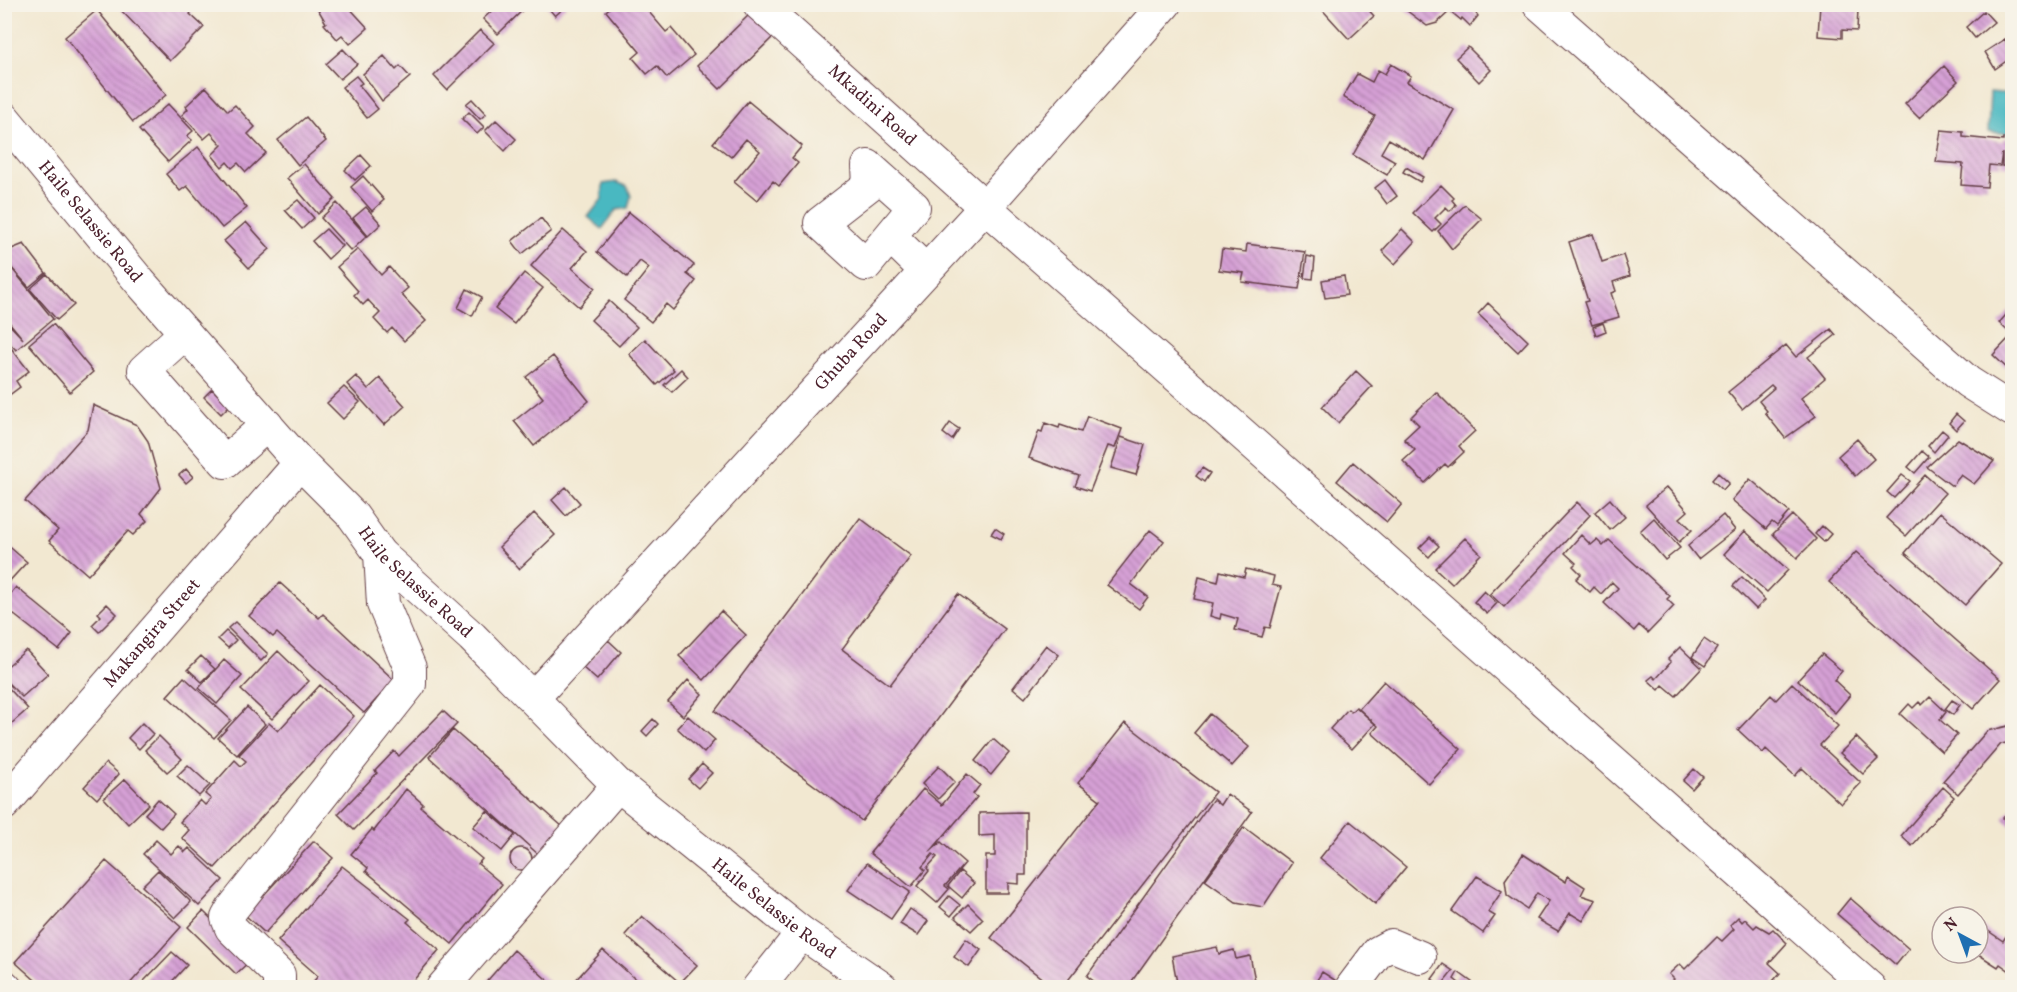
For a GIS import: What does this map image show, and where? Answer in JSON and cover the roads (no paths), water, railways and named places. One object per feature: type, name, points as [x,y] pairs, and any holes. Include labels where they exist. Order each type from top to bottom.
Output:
[{"type":"street","name":"Mkadini Road","points":[[759,4],[984,207],[1870,987]]},
{"type":"street","name":"Ghuba Road","points":[[532,698],[926,271],[1165,4]]},
{"type":"street","points":[[1539,4],[1968,382],[2013,410]]},
{"type":"street","name":"Haile Selassie Road","points":[[4,118],[185,333],[300,463],[353,516],[380,554],[472,637],[618,785],[802,933],[882,987]]},
{"type":"street","points":[[890,236],[926,271]]},
{"type":"street","points":[[185,333],[144,370],[225,462],[267,424]]},
{"type":"street","name":"Makangira Street","points":[[4,804],[300,463]]},
{"type":"street","points":[[279,987],[279,975],[231,928],[227,918],[410,684],[410,668],[383,604],[380,554]]},
{"type":"street","points":[[442,987],[618,785]]},
{"type":"street","points":[[758,987],[802,933]]},
{"type":"street","points":[[1351,987],[1378,952],[1391,945],[1420,957]]},
{"type":"water","points":[[1990,92],[2012,94],[2012,134],[1988,132]]},
{"type":"water","points":[[616,182],[627,186],[631,196],[628,208],[616,210],[602,229],[588,217],[602,199],[603,184]]}]
